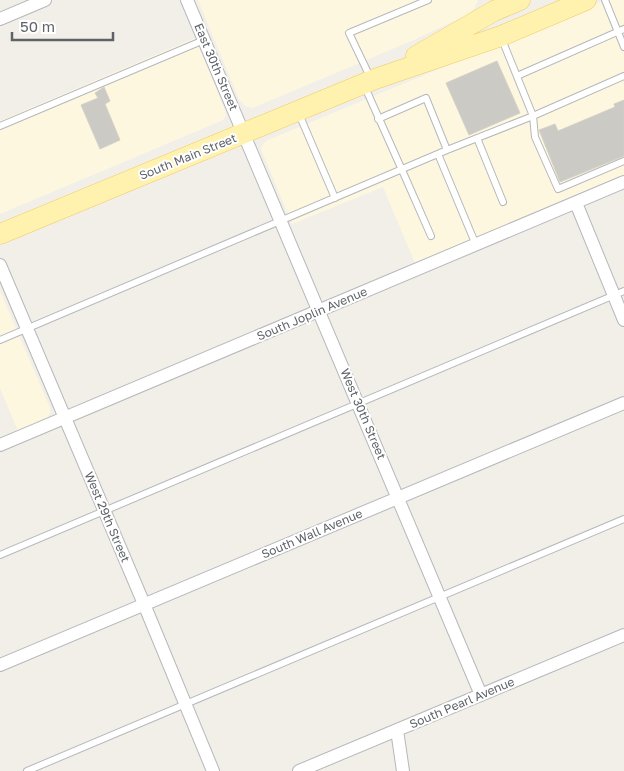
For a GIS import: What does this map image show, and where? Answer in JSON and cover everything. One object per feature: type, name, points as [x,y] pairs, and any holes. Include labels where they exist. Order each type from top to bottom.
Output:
[{"type":"main road","name":"South Main Street","points":[[370,81],[492,6],[520,0]]},
{"type":"main road","name":"South Main Street","points":[[0,234],[370,81],[501,36],[586,0]]},
{"type":"street","points":[[0,19],[45,0]]},
{"type":"street","name":"East 30th Street","points":[[187,0],[244,134]]},
{"type":"street","name":"West 30th Street","points":[[244,134],[481,695]]},
{"type":"street","name":"South Joplin Avenue","points":[[0,445],[624,182]]},
{"type":"street","points":[[576,203],[619,293],[624,320]]},
{"type":"street","name":"West 29th Street","points":[[0,264],[213,771]]},
{"type":"street","name":"South Wall Avenue","points":[[0,665],[624,402]]},
{"type":"street","name":"South Pearl Avenue","points":[[299,771],[624,635]]},
{"type":"street","points":[[397,730],[403,771]]},
{"type":"lane","points":[[428,0],[349,33],[370,81],[378,119],[431,236]]},
{"type":"lane","points":[[605,0],[621,31],[624,47]]},
{"type":"lane","points":[[517,76],[621,31]]},
{"type":"lane","points":[[501,36],[533,116],[535,136],[558,189],[624,161]]},
{"type":"lane","points":[[0,126],[204,40]]},
{"type":"lane","points":[[0,340],[624,76]]},
{"type":"lane","points":[[378,119],[426,98],[447,150]]},
{"type":"lane","points":[[298,111],[335,198]]},
{"type":"lane","points":[[477,138],[503,202]]},
{"type":"lane","points":[[438,154],[476,245]]},
{"type":"lane","points":[[0,555],[619,293]]},
{"type":"lane","points":[[27,771],[624,519]]},
{"type":"shaded area","points":[[198,0],[478,0],[475,8],[467,15],[416,39],[253,108],[245,106],[239,99]]},
{"type":"shaded area","points":[[605,0],[624,0],[624,176],[415,263],[383,187],[292,224],[261,149],[268,140]]},
{"type":"shaded area","points":[[195,38],[225,110],[226,115],[224,119],[0,214],[0,121]]},
{"type":"shaded area","points":[[0,291],[50,408],[47,418],[18,431],[0,388]]},
{"type":"building","points":[[497,61],[520,113],[469,135],[446,83]]},
{"type":"building","points":[[104,87],[110,101],[105,104],[120,140],[100,149],[81,105],[98,98],[95,93]]},
{"type":"building","points":[[624,100],[624,156],[560,182],[539,130],[555,124],[558,131],[615,107],[614,104]]}]
